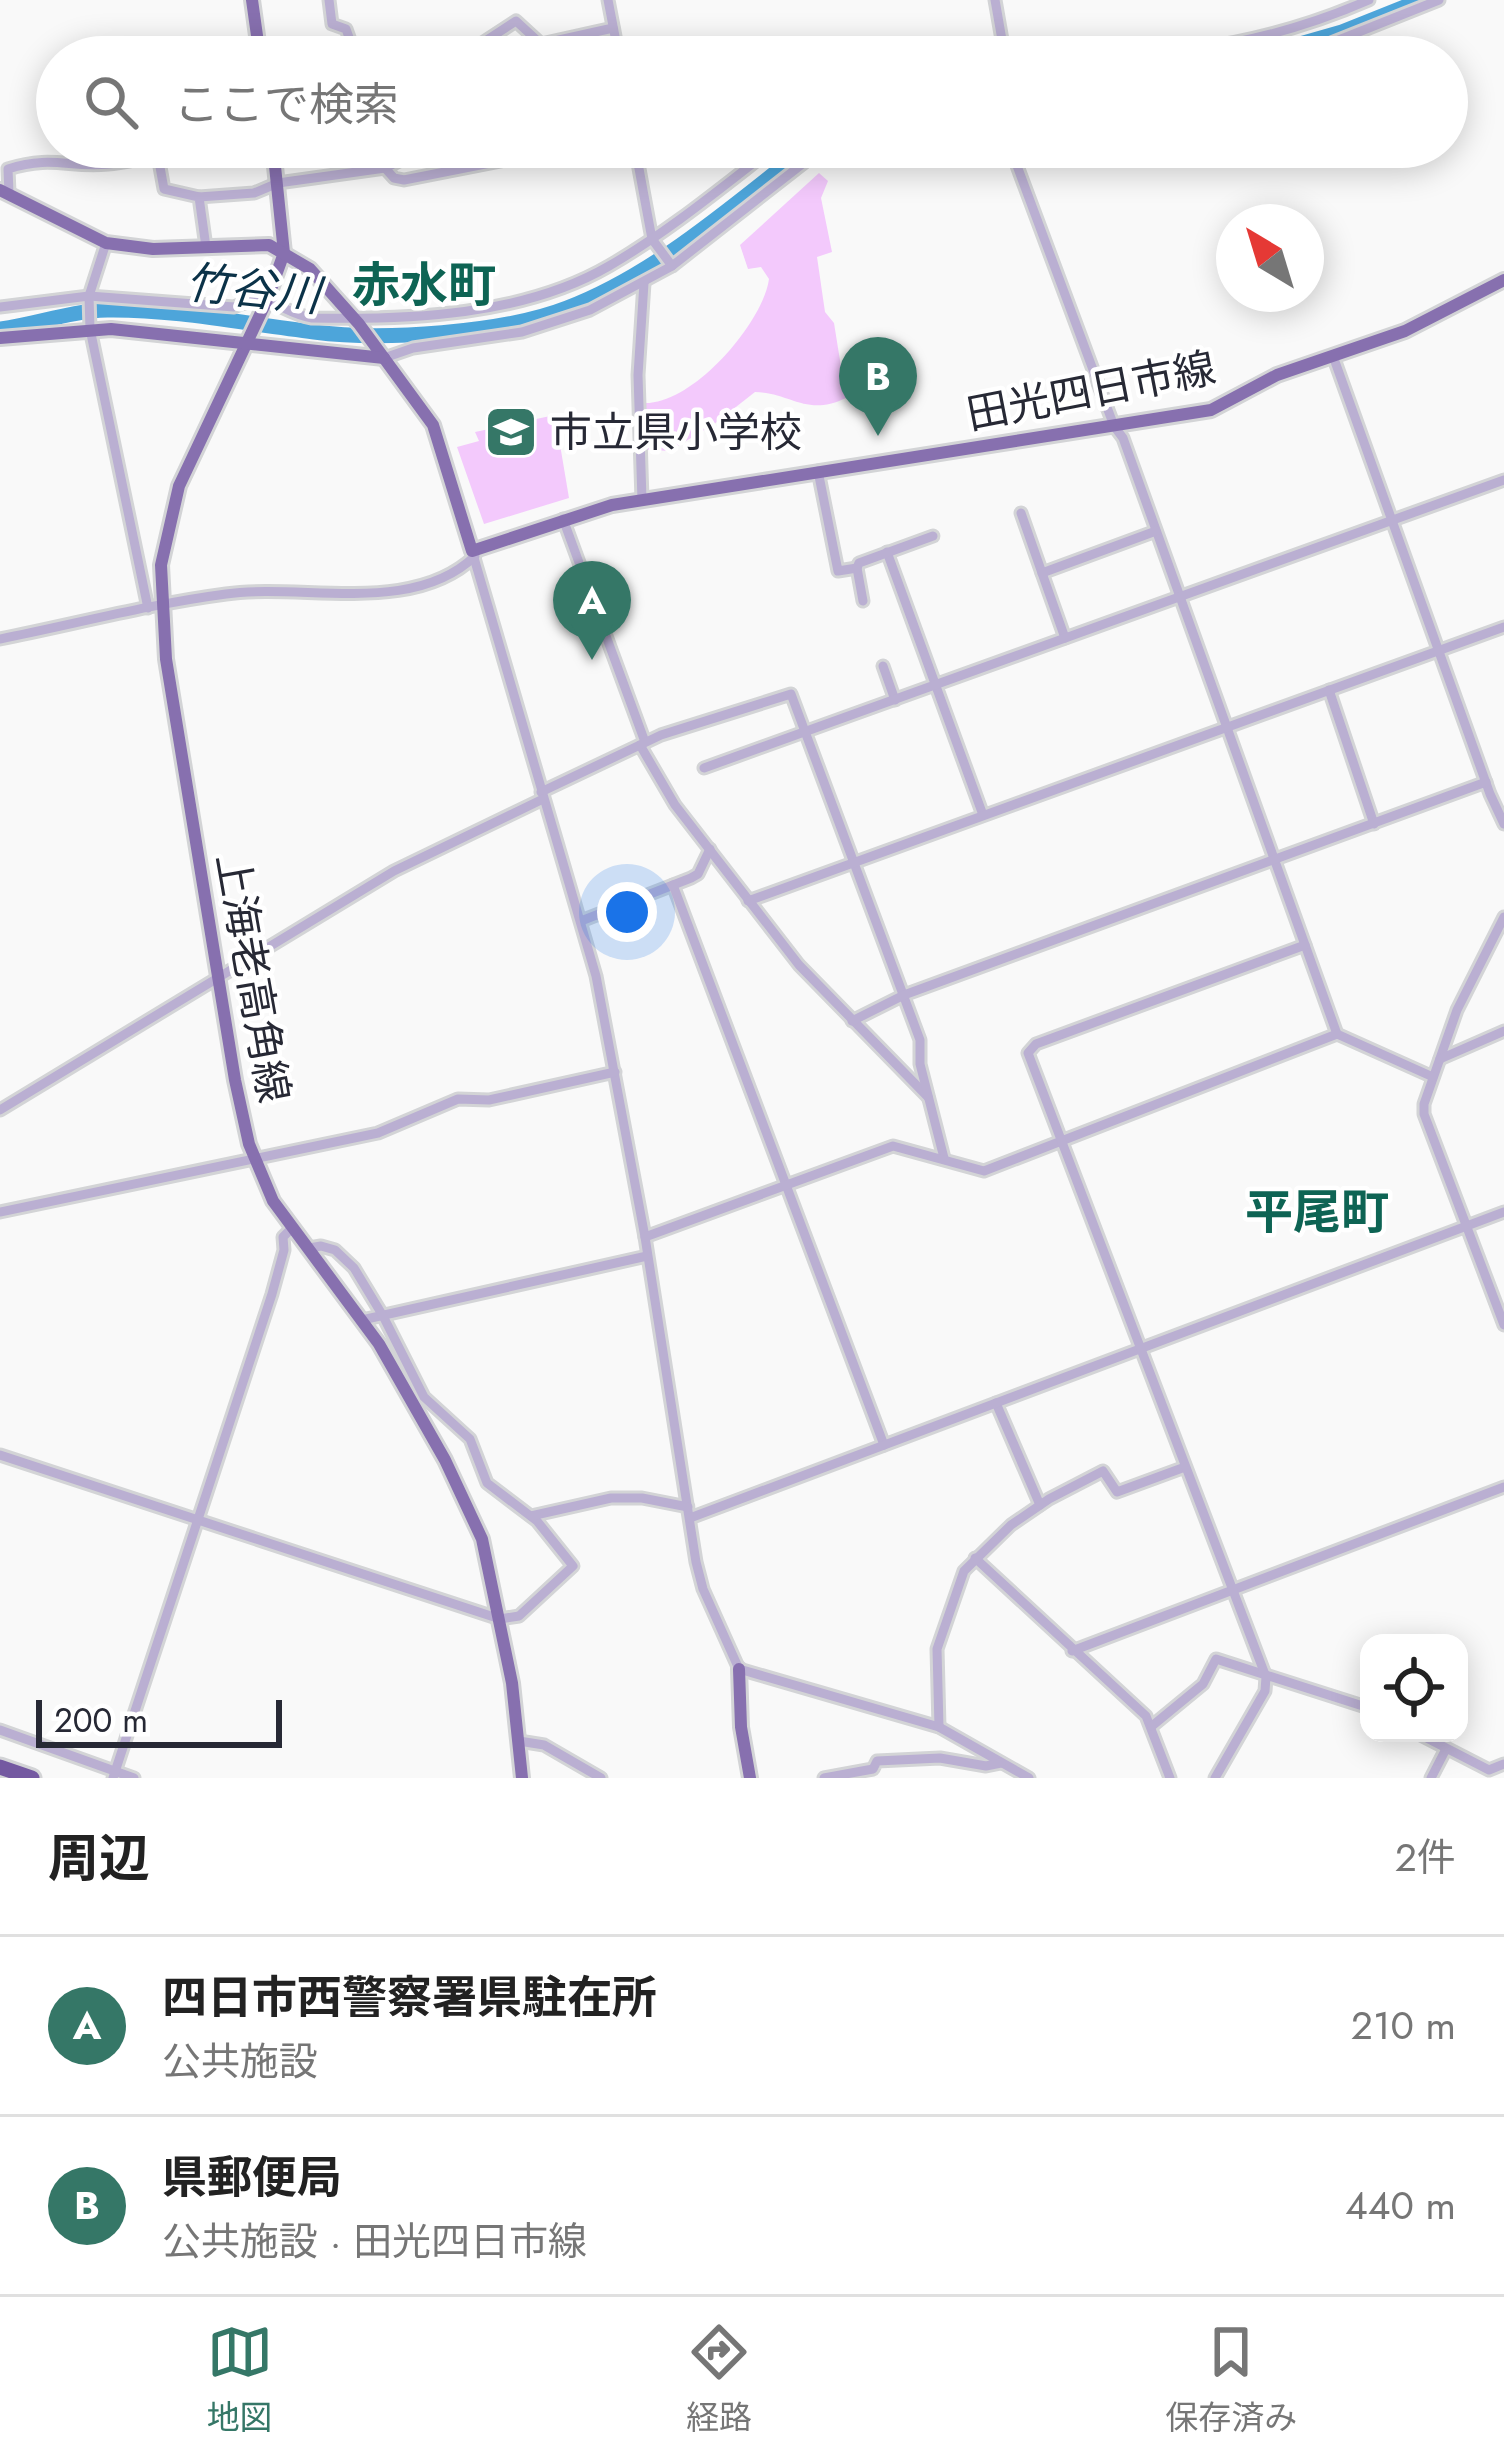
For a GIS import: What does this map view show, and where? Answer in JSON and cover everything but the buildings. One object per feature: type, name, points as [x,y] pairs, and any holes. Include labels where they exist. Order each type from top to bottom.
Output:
[{"type":"highway","points":[[0,1769],[20,1778]]},
{"type":"highway","points":[[0,1769],[32,1778]]},
{"type":"main road","points":[[252,0],[257,36]]},
{"type":"main road","name":"上海老高角線","points":[[276,168],[284,253],[173,502],[154,607],[242,1116],[254,1157],[273,1201],[362,1320],[411,1398],[482,1539],[500,1618],[522,1778]]},
{"type":"main road","points":[[4,191],[106,243],[126,248],[269,245],[318,276],[434,425],[474,554]]},
{"type":"main road","name":"田光四日市線","points":[[474,554],[563,519],[642,500],[1211,410],[1277,376],[1406,332],[1504,280]]},
{"type":"main road","points":[[0,338],[90,326],[382,355]]},
{"type":"main road","points":[[739,1670],[749,1778]]},
{"type":"street","points":[[329,0],[332,24],[346,29],[348,36]]},
{"type":"street","points":[[608,0],[615,36]]},
{"type":"street","points":[[995,0],[1002,36]]},
{"type":"street","points":[[1320,0],[1323,17]]},
{"type":"street","points":[[1265,36],[1370,0]]},
{"type":"street","points":[[1349,36],[1439,0]]},
{"type":"street","points":[[494,36],[516,22],[534,36]]},
{"type":"street","points":[[577,36],[613,28]]},
{"type":"street","points":[[4,191],[8,169],[36,162]]},
{"type":"street","points":[[160,168],[164,189],[199,197],[254,193],[278,183],[376,168]]},
{"type":"street","points":[[390,168],[394,178],[404,179],[461,168]]},
{"type":"street","points":[[639,168],[652,239],[671,264]]},
{"type":"street","points":[[0,307],[89,296],[234,307],[254,298],[281,303],[292,314],[356,321],[473,310],[534,296],[606,268],[746,168]]},
{"type":"street","points":[[382,355],[522,332],[571,319],[644,283],[797,168]]},
{"type":"street","points":[[1018,168],[1114,426],[1123,438],[1337,1034]]},
{"type":"street","points":[[199,197],[206,248]]},
{"type":"street","points":[[106,243],[89,296],[90,326],[154,607]]},
{"type":"street","points":[[642,500],[638,375],[644,283]]},
{"type":"street","points":[[1334,356],[1504,824]]},
{"type":"street","points":[[818,471],[838,571],[857,568]]},
{"type":"street","points":[[704,767],[1504,480]]},
{"type":"street","points":[[1021,513],[1065,638]]},
{"type":"street","points":[[563,519],[643,744],[676,805],[799,964],[928,1097]]},
{"type":"street","points":[[1042,573],[1156,530]]},
{"type":"street","points":[[863,601],[859,563],[933,536]]},
{"type":"street","points":[[887,552],[983,815]]},
{"type":"street","points":[[0,640],[154,607],[273,589],[380,594],[438,580],[474,554],[581,921],[615,1072],[703,1589],[739,1670],[939,1727],[1029,1778]]},
{"type":"street","points":[[748,901],[1504,627]]},
{"type":"street","points":[[883,667],[895,700]]},
{"type":"street","points":[[1329,690],[1375,824]]},
{"type":"street","points":[[0,1110],[394,871],[643,744],[724,712],[791,694],[920,1040],[920,1064],[944,1158]]},
{"type":"street","points":[[852,1021],[904,995],[1486,782]]},
{"type":"street","points":[[581,921],[698,874],[710,849]]},
{"type":"street","points":[[673,886],[884,1445]]},
{"type":"street","points":[[1504,917],[1467,988],[1433,1076],[1424,1114],[1504,1325]]},
{"type":"street","points":[[1215,1778],[1264,1691],[1266,1677],[1028,1053],[1030,1047],[1305,945]]},
{"type":"street","points":[[1440,1059],[1504,1031]]},
{"type":"street","points":[[645,1238],[893,1146],[984,1171],[1337,1034],[1433,1076]]},
{"type":"street","points":[[0,1212],[378,1133],[458,1099],[490,1100],[615,1072]]},
{"type":"street","points":[[531,1516],[611,1498],[642,1498],[689,1512],[884,1445],[1504,1211]]},
{"type":"street","points":[[115,1775],[272,1294],[284,1237],[292,1228]]},
{"type":"street","points":[[0,1455],[500,1618],[519,1616],[574,1566],[531,1516],[487,1483],[470,1439],[424,1397],[383,1316],[346,1259],[320,1246],[309,1249]]},
{"type":"street","points":[[362,1320],[647,1256]]},
{"type":"street","points":[[996,1403],[1040,1505]]},
{"type":"street","points":[[939,1727],[938,1649],[964,1570],[975,1558],[1040,1505],[1103,1472],[1118,1492],[1184,1467]]},
{"type":"street","points":[[1072,1651],[1504,1487]]},
{"type":"street","points":[[975,1558],[1137,1707],[1152,1726],[1169,1778]]},
{"type":"street","points":[[1152,1726],[1203,1684],[1216,1659],[1360,1705]]},
{"type":"street","points":[[0,1730],[134,1778]]},
{"type":"street","points":[[519,1741],[544,1744],[601,1778]]},
{"type":"street","points":[[1433,1742],[1489,1770],[1504,1764]]},
{"type":"street","points":[[1431,1778],[1446,1749]]},
{"type":"street","points":[[824,1778],[873,1769],[877,1761],[940,1758],[986,1766],[1001,1763]]},
{"type":"shaded area","points":[[819,173],[828,181],[821,198],[832,252],[817,257],[846,398],[809,405],[755,392],[669,451],[640,449],[643,403],[683,391],[703,377],[739,338],[764,297],[769,279],[761,267],[748,269],[740,245]]},
{"type":"shaded area","points":[[555,415],[569,498],[484,524],[457,447],[479,441],[475,432]]},
{"type":"waterway","name":"竹谷川","points":[[1328,36],[1422,0]]},
{"type":"waterway","name":"竹谷川","points":[[0,329],[107,310],[185,314],[342,335],[442,333],[510,324],[567,308],[632,277],[693,237],[781,168]]},
{"type":"place","name":"市立県小学校","points":[[511,432]]},
{"type":"place","name":"県郵便局","points":[[878,436]]},
{"type":"place","name":"四日市西警察署県駐在所","points":[[592,660]]},
{"type":"district","name":"赤水町","points":[[424,285]]},
{"type":"district","name":"平尾町","points":[[1317,1212]]}]
